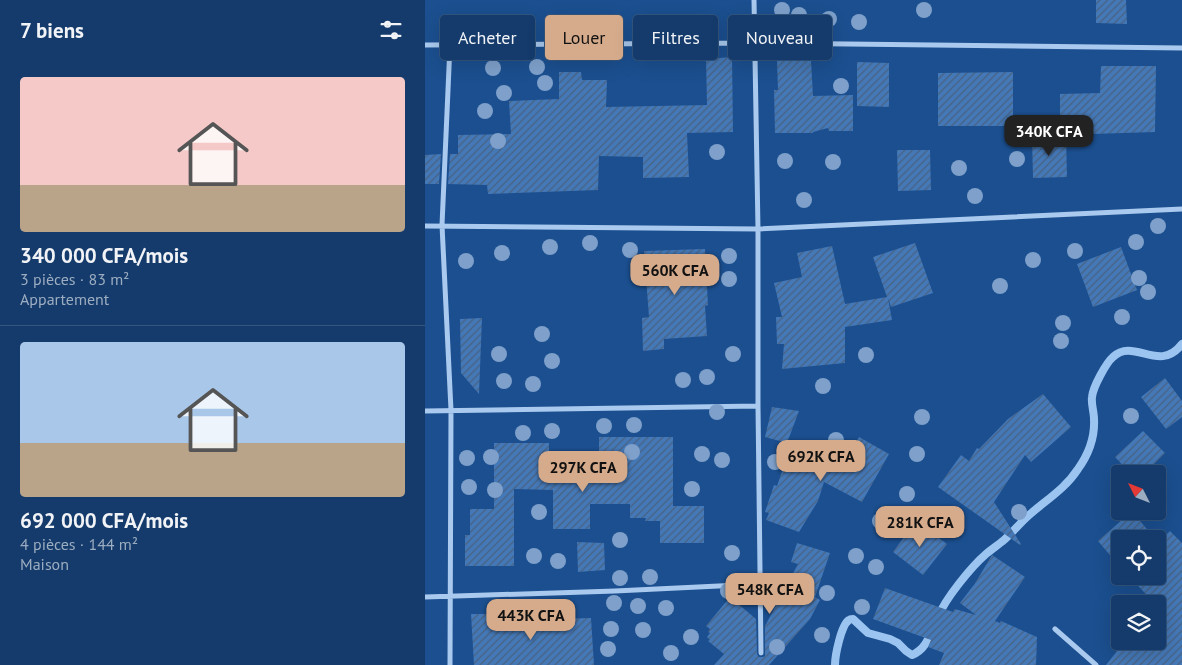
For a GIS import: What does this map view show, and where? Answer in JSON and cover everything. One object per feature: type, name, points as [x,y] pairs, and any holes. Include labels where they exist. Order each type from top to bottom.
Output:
[{"type":"street","points":[[755,0],[755,15]]},
{"type":"street","points":[[535,44],[728,43]]},
{"type":"street","points":[[832,44],[1182,48]]},
{"type":"street","points":[[425,45],[440,45]]},
{"type":"street","points":[[449,60],[442,225],[451,410],[450,665]]},
{"type":"street","points":[[755,60],[761,653]]},
{"type":"street","points":[[425,226],[758,229],[1182,210]]},
{"type":"street","points":[[425,411],[758,406]]},
{"type":"street","points":[[425,597],[760,584]]},
{"type":"street","points":[[1055,629],[1095,665]]},
{"type":"building","points":[[1096,0],[1126,0],[1127,24],[1096,23]]},
{"type":"building","points":[[728,57],[728,60],[732,60],[733,132],[687,133],[689,177],[643,178],[643,157],[599,156],[598,190],[488,194],[487,185],[448,184],[450,154],[458,154],[458,135],[511,134],[509,101],[559,99],[559,72],[581,72],[582,80],[607,80],[606,107],[707,105],[706,60],[718,60],[718,58]]},
{"type":"building","points":[[777,61],[811,61],[813,96],[853,95],[853,131],[829,131],[828,128],[813,133],[775,133],[774,90],[778,90]]},
{"type":"building","points":[[857,62],[889,63],[889,107],[857,106]]},
{"type":"building","points":[[1101,66],[1156,66],[1155,132],[1060,135],[1060,94],[1100,93]]},
{"type":"building","points":[[1013,72],[1013,126],[938,126],[938,73]]},
{"type":"building","points":[[1066,136],[1067,177],[1033,178],[1032,137]]},
{"type":"building","points":[[897,150],[930,150],[931,190],[898,191]]},
{"type":"building","points":[[441,154],[439,184],[425,184],[425,155]]},
{"type":"building","points":[[915,243],[933,293],[891,307],[888,298],[892,320],[845,327],[845,363],[782,369],[784,344],[777,344],[776,317],[782,317],[774,283],[802,277],[797,253],[832,246],[845,304],[887,297],[873,257]]},
{"type":"building","points":[[1121,247],[1137,290],[1093,307],[1077,264]]},
{"type":"building","points":[[705,249],[708,305],[705,306],[707,336],[664,339],[664,349],[643,351],[642,318],[649,317],[644,251]]},
{"type":"building","points":[[482,318],[479,394],[461,373],[460,319]]},
{"type":"building","points":[[1165,378],[1182,401],[1182,417],[1166,429],[1141,397]]},
{"type":"building","points":[[1043,394],[1071,427],[1031,462],[1025,455],[994,502],[1020,545],[938,487],[961,455],[969,461],[977,448],[979,449],[1008,419]]},
{"type":"building","points":[[772,407],[799,411],[787,443],[765,437]]},
{"type":"building","points":[[1143,431],[1165,453],[1153,465],[1123,465],[1115,457]]},
{"type":"building","points":[[599,437],[673,437],[673,506],[704,506],[704,543],[660,543],[660,521],[645,521],[646,518],[630,518],[630,504],[590,504],[590,529],[553,529],[553,490],[514,489],[514,566],[465,566],[465,535],[470,535],[470,509],[494,509],[494,443],[549,443],[549,461],[599,462]]},
{"type":"building","points":[[859,437],[889,454],[862,502],[824,482],[818,501],[799,532],[766,520],[769,513],[765,512],[774,485],[777,486],[790,448],[843,466]]},
{"type":"building","points":[[1122,520],[1139,520],[1148,530],[1111,530],[1111,556],[1098,541]]},
{"type":"building","points":[[916,521],[947,544],[923,575],[893,552]]},
{"type":"building","points":[[1170,531],[1182,543],[1182,665],[1106,665],[1118,650],[1166,650],[1166,595],[1147,595],[1137,585],[1166,585],[1166,535]]},
{"type":"building","points":[[577,542],[604,543],[605,570],[578,572]]},
{"type":"building","points":[[797,543],[830,553],[815,597],[820,600],[810,619],[769,665],[714,665],[724,654],[708,641],[710,640],[707,637],[710,629],[706,626],[730,597],[756,619],[757,654],[759,657],[765,656],[765,626],[798,564],[791,562]]},
{"type":"building","points":[[992,555],[1025,577],[995,621],[1000,623],[1001,621],[1037,637],[1036,665],[939,665],[944,653],[928,647],[931,640],[873,619],[885,588],[953,612],[955,609],[976,615],[960,603],[974,585]]},
{"type":"building","points":[[512,609],[513,620],[591,618],[594,665],[474,665],[471,614],[487,614],[487,610]]},
{"type":"waterway","points":[[938,617],[952,593],[973,567],[1061,488],[1078,469],[1088,452],[1092,439],[1094,419],[1093,393],[1100,376],[1110,360],[1121,352],[1129,351],[1164,356],[1173,352],[1182,344]]},
{"type":"waterway","points":[[835,665],[841,634],[850,619],[853,619],[868,633],[898,643],[912,655],[923,648],[932,630]]}]
